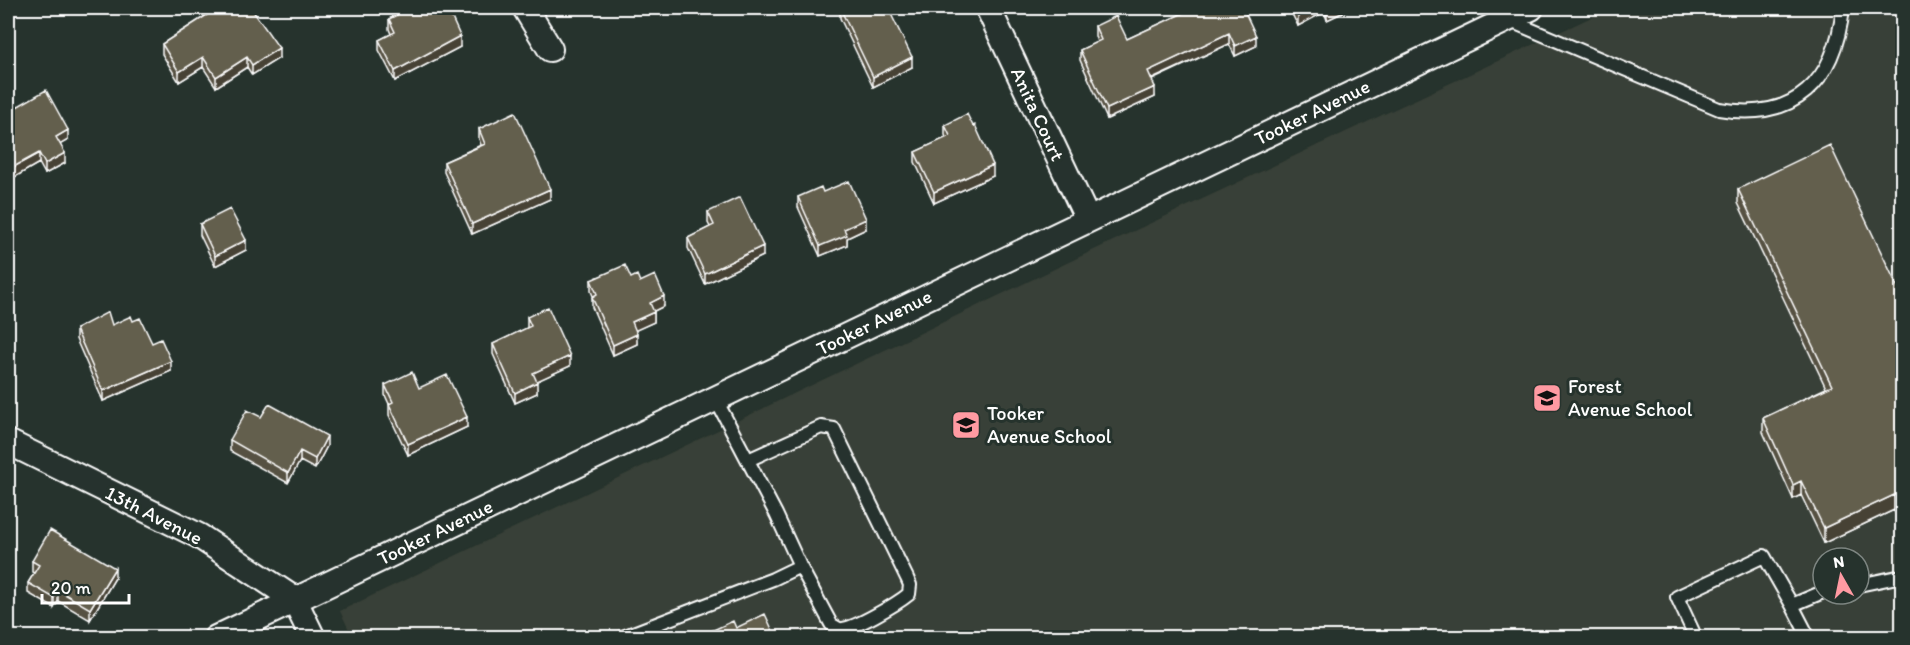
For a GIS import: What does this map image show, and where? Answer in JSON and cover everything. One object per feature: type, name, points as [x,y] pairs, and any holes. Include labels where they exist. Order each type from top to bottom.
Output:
[{"type":"street","points":[[525,8],[550,50]]},
{"type":"street","name":"Anita Court","points":[[988,8],[1088,220]]},
{"type":"street","name":"Tooker Avenue","points":[[216,638],[1532,8]]},
{"type":"street","name":"13th Avenue","points":[[8,442],[198,536],[294,599]]},
{"type":"street","points":[[294,599],[313,638]]},
{"type":"lane","points":[[1507,19],[1719,109],[1745,113],[1780,108],[1811,89],[1828,62],[1840,36],[1843,8]]},
{"type":"lane","points":[[716,398],[831,624],[839,629],[899,602],[909,594],[910,585],[907,578],[834,429],[820,427],[748,460]]},
{"type":"lane","points":[[1696,638],[1677,597],[1764,556],[1809,638]]},
{"type":"lane","points":[[620,638],[773,579],[800,566]]},
{"type":"lane","points":[[1871,582],[1902,576]]},
{"type":"lane","points":[[1792,605],[1811,597]]},
{"type":"shaded area","name":"Forest Avenue School","points":[[1611,8],[1902,8],[1902,637],[353,638],[340,611],[1119,238]]},
{"type":"building","points":[[210,8],[251,8],[279,48],[252,65],[247,57],[216,77],[203,57],[179,72],[162,44],[207,15],[204,11]]},
{"type":"building","points":[[392,8],[434,8],[438,14],[451,16],[460,36],[395,71],[379,40],[395,32],[389,19],[397,15]]},
{"type":"building","points":[[840,8],[888,8],[912,57],[873,77]]},
{"type":"building","points":[[1194,8],[1243,8],[1256,36],[1235,46],[1229,33],[1148,71],[1155,87],[1107,109],[1080,50],[1101,40],[1095,26],[1116,16],[1127,39]]},
{"type":"building","points":[[1294,8],[1313,8],[1298,15]]},
{"type":"building","points":[[46,90],[68,130],[56,137],[65,153],[45,164],[39,153],[8,170],[8,112]]},
{"type":"building","points":[[515,112],[550,189],[472,224],[444,162],[485,144],[479,129]]},
{"type":"building","points":[[967,114],[973,126],[975,125],[993,165],[934,192],[915,152],[950,136],[945,125]]},
{"type":"building","points":[[1830,145],[1902,296],[1902,515],[1894,495],[1824,528],[1801,481],[1793,485],[1763,418],[1832,386],[1738,189]]},
{"type":"building","points":[[849,181],[866,219],[844,229],[847,235],[820,246],[798,197],[821,187],[823,192]]},
{"type":"building","points":[[740,197],[763,246],[705,274],[688,238],[714,225],[708,212]]},
{"type":"building","points":[[230,209],[246,240],[215,256],[200,224]]},
{"type":"building","points":[[625,265],[631,278],[637,275],[640,282],[655,275],[664,296],[650,303],[654,312],[632,322],[637,334],[613,345],[592,297],[597,294],[591,280]]},
{"type":"building","points":[[548,307],[570,356],[533,373],[537,382],[515,393],[493,344],[531,326],[527,317]]},
{"type":"building","points":[[108,312],[112,325],[131,316],[133,321],[140,318],[152,343],[161,339],[171,361],[103,391],[76,329]]},
{"type":"building","points":[[412,372],[419,388],[447,375],[467,417],[408,444],[389,404],[393,402],[385,385]]},
{"type":"building","points":[[269,404],[327,436],[315,459],[300,451],[288,473],[230,440],[247,410],[261,417]]},
{"type":"building","points":[[50,530],[115,568],[90,609],[58,590],[54,598],[28,583],[39,565],[32,561]]},
{"type":"building","points":[[765,614],[776,638],[696,638],[733,621],[736,628]]},
{"type":"place","name":"Forest Avenue School","points":[[1547,398]]},
{"type":"place","name":"Tooker Avenue School","points":[[966,425]]}]
